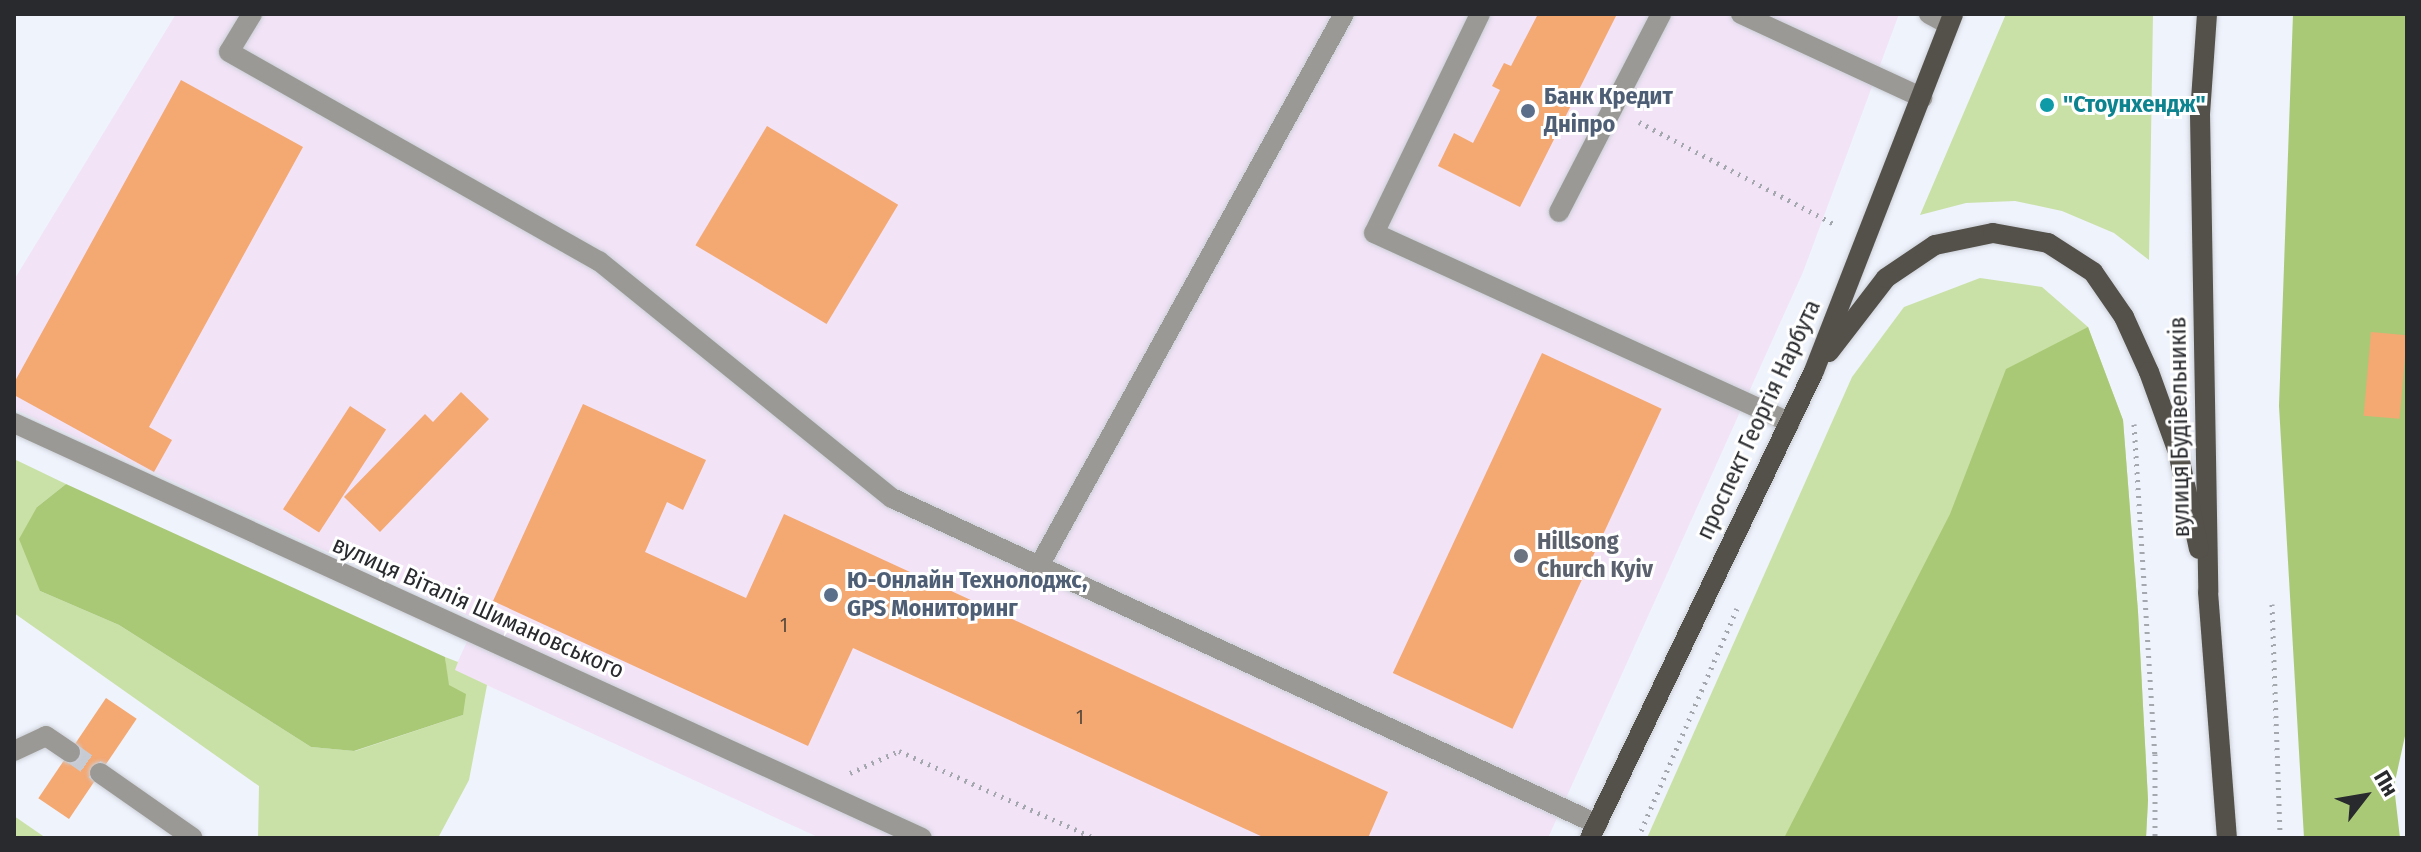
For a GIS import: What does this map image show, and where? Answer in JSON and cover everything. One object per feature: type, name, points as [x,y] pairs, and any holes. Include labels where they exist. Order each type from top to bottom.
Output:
[{"type":"main road","name":"вулиця Будівельників","points":[[2207,14],[2200,114],[2208,592],[2226,835]]},
{"type":"main road","name":"проспект Георгія Нарбута","points":[[1593,831],[1814,371],[1923,98],[1951,19]]},
{"type":"main road","points":[[1814,371],[1886,278],[1935,245],[1993,233],[2048,243],[2093,272],[2124,317],[2178,452],[2208,592]]},
{"type":"street","points":[[252,14],[229,52],[599,261],[892,498],[1593,831]]},
{"type":"street","points":[[1039,566],[1344,14]]},
{"type":"street","points":[[1480,14],[1374,233],[1790,423]]},
{"type":"street","points":[[1559,212],[1661,14]]},
{"type":"street","points":[[1741,14],[1923,98]]},
{"type":"street","points":[[1929,14],[1951,19]]},
{"type":"street","name":"вулиця Віталія Шимановського","points":[[14,423],[922,838]]},
{"type":"street","points":[[14,751],[46,736],[70,752]]},
{"type":"street","points":[[100,773],[193,838]]},
{"type":"path","points":[[1611,108],[1836,225]]},
{"type":"path","points":[[2134,418],[2155,754],[2155,838]]},
{"type":"path","points":[[2272,604],[2280,838]]},
{"type":"path","points":[[1638,838],[1738,606]]},
{"type":"path","points":[[841,777],[899,751],[1094,838]]},
{"type":"shaded area","points":[[176,14],[1899,14],[1803,272],[1548,838],[820,838],[454,670],[477,620],[14,409],[14,280]]},
{"type":"green space","points":[[2006,14],[2153,14],[2149,260],[2114,233],[2062,211],[2015,201],[1966,203],[1920,215]]},
{"type":"green space","points":[[2293,14],[2407,14],[2407,727],[2394,786],[2400,838],[2304,838],[2279,406]]},
{"type":"green space","points":[[1980,278],[2042,287],[2088,327],[2123,420],[2138,612],[2148,800],[2146,838],[1647,838],[1852,377],[1904,307]]},
{"type":"green space","points":[[2088,327],[2123,420],[2138,612],[2148,800],[2146,838],[1784,838],[1950,514],[2006,369]]},
{"type":"green space","points":[[14,459],[66,484],[37,507],[40,591],[119,625],[311,747],[355,751],[463,715],[448,685],[445,657],[458,662],[455,670],[487,685],[469,780],[438,838],[258,838],[259,786],[14,613]]},
{"type":"green space","points":[[66,484],[445,657],[449,685],[466,694],[463,715],[354,751],[311,747],[119,625],[40,591],[19,539],[37,507]]},
{"type":"green space","points":[[14,816],[46,838],[14,838]]},
{"type":"building","name":"Банк Кредит Дніпро","points":[[1538,14],[1617,14],[1520,207],[1438,166],[1454,133],[1473,143],[1500,90],[1492,86],[1504,63],[1511,66]]},
{"type":"building","points":[[181,80],[303,147],[149,427],[172,440],[154,472],[14,395],[14,383]]},
{"type":"building","points":[[767,126],[898,205],[827,324],[695,245]]},
{"type":"building","points":[[2371,332],[2407,335],[2400,419],[2364,416]]},
{"type":"building","name":"Hillsong Church Kyiv","points":[[1542,353],[1662,409],[1512,729],[1393,673]]},
{"type":"building","points":[[461,392],[489,419],[380,532],[344,497],[425,414],[433,422]]},
{"type":"building","points":[[583,404],[706,460],[683,510],[667,502],[645,552],[746,598],[784,514],[1388,792],[1368,838],[1265,838],[853,648],[808,746],[493,601]]},
{"type":"building","points":[[350,406],[386,429],[319,533],[283,509]]},
{"type":"building","points":[[106,698],[137,719],[69,819],[38,798]]},
{"type":"tunnel","points":[[70,752],[100,773]]},
{"type":"place","name":"\"Стоунхендж\"","points":[[2047,105]]},
{"type":"place","name":"Банк Кредит Дніпро","points":[[1528,111]]},
{"type":"place","name":"Hillsong Church Kyiv","points":[[1521,556]]},
{"type":"place","name":"Ю-Онлайн Технолоджс, GPS Мониторинг","points":[[831,595]]}]
